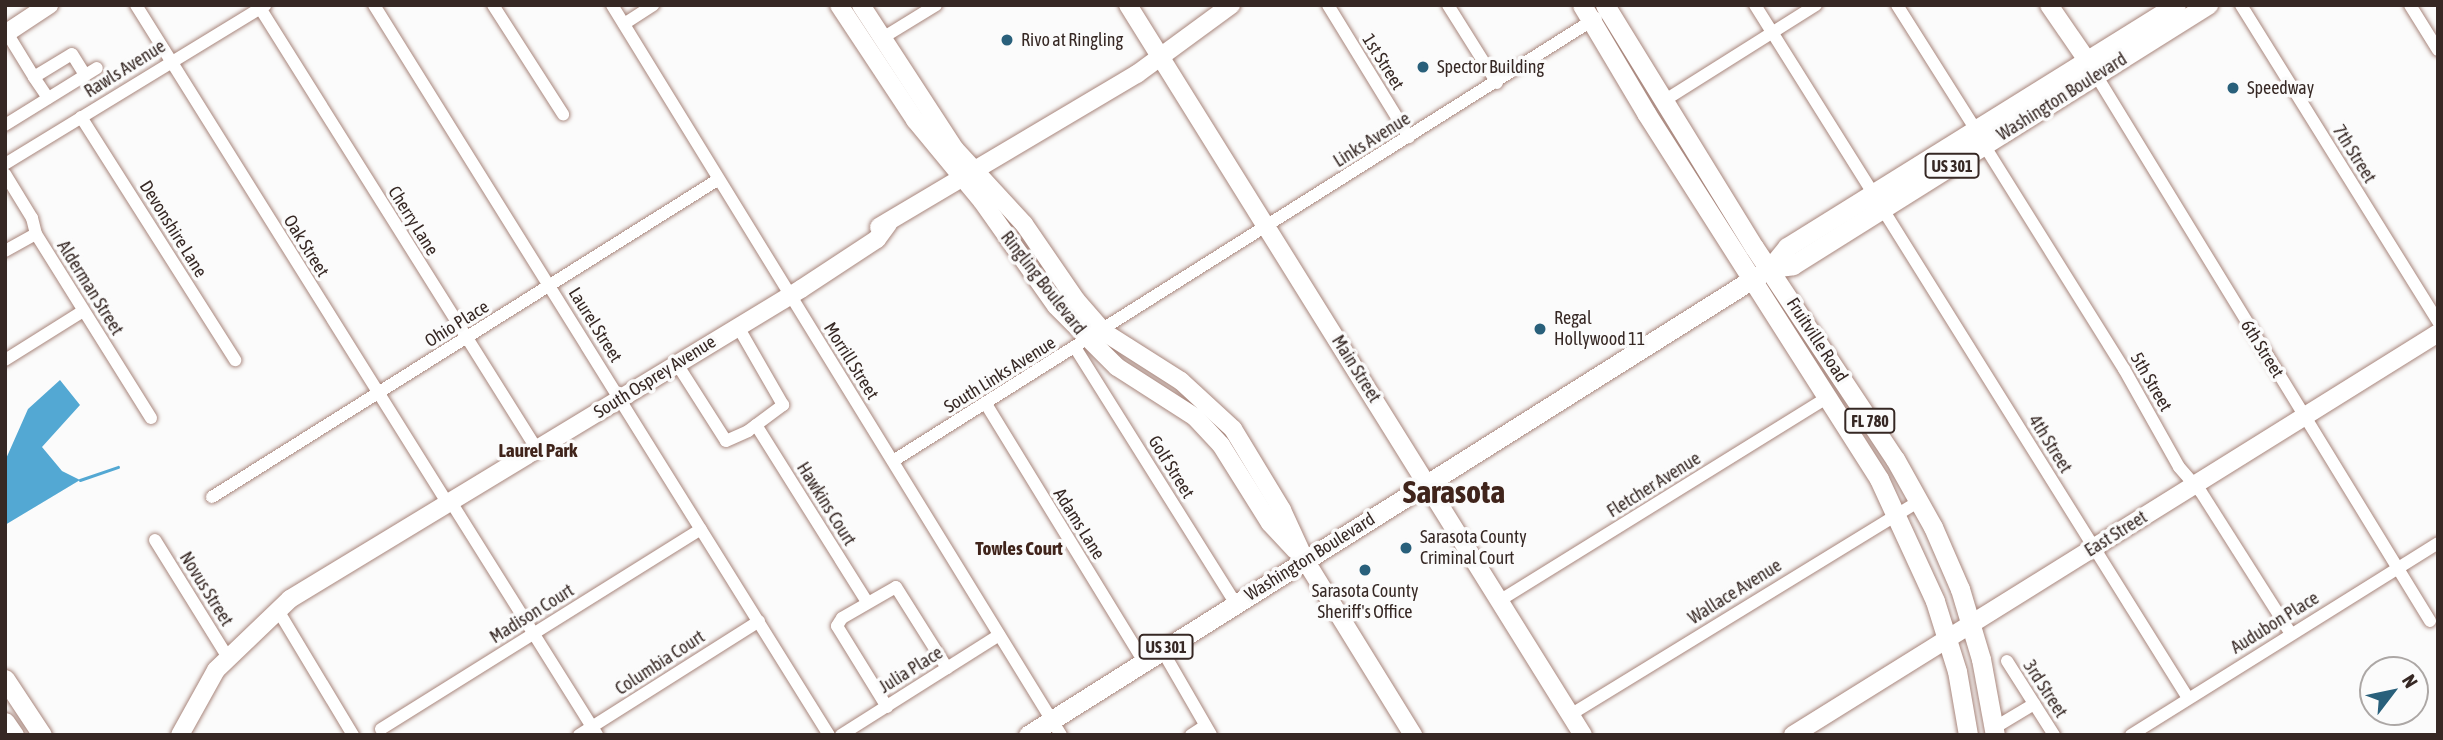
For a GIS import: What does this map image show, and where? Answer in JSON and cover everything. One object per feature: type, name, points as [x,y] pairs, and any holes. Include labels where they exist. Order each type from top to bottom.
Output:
[{"type":"main road","name":"Washington Boulevard","points":[[1980,138],[2064,75],[2091,68],[2176,5]]},
{"type":"main road","name":"Washington Boulevard","points":[[1028,735],[1056,727],[1162,650],[1770,268],[1787,247],[1878,202],[2091,68],[2208,5]]},
{"type":"main road","name":"Fruitville Road","points":[[1606,7],[1662,102],[1919,501],[1952,569],[1970,624],[1995,731]]},
{"type":"main road","name":"Fruitville Road","points":[[1587,13],[1828,397],[1897,513],[1947,638],[1968,735]]},
{"type":"main road","points":[[5,679],[42,735]]},
{"type":"main road","points":[[5,702],[27,713]]},
{"type":"main road","points":[[5,722],[14,735]]},
{"type":"street","points":[[48,98],[6,34],[49,5]]},
{"type":"street","name":"Oak Street","points":[[136,5],[588,733]]},
{"type":"street","name":"Laurel Street","points":[[374,5],[830,735]]},
{"type":"street","points":[[493,5],[563,114]]},
{"type":"street","name":"Morrill Street","points":[[612,5],[1056,727]]},
{"type":"street","points":[[624,24],[653,5]]},
{"type":"street","name":"Ringling Boulevard","points":[[839,5],[915,120],[1024,224],[1104,332],[1181,381],[1233,429],[1282,510],[1305,560],[1413,735]]},
{"type":"street","name":"Ringling Boulevard","points":[[861,5],[1082,345],[1195,417],[1221,445],[1270,523],[1305,560]]},
{"type":"street","points":[[884,37],[936,5]]},
{"type":"street","name":"Main Street","points":[[1128,5],[1583,735]]},
{"type":"street","name":"South Osprey Avenue","points":[[180,735],[203,688],[227,656],[279,612],[290,598],[538,451],[877,239],[888,225],[1114,88],[1231,5]]},
{"type":"street","name":"1st Street","points":[[1328,5],[1409,137]]},
{"type":"street","points":[[1448,5],[1497,83]]},
{"type":"street","name":"4th Street","points":[[1755,5],[2189,698]]},
{"type":"street","points":[[1662,102],[1816,5]]},
{"type":"street","name":"5th Street","points":[[1897,5],[2124,369],[2179,467],[2194,485],[2291,634]]},
{"type":"street","name":"6th Street","points":[[2049,5],[2091,68],[2430,621]]},
{"type":"street","name":"7th Street","points":[[2241,5],[2438,322]]},
{"type":"street","points":[[2410,5],[2438,50]]},
{"type":"street","name":"Rawls Avenue","points":[[5,164],[262,7]]},
{"type":"street","name":"Cherry Lane","points":[[262,7],[538,451]]},
{"type":"street","name":"Links Avenue","points":[[1266,227],[1497,83],[1587,13],[1606,7]]},
{"type":"street","points":[[5,125],[91,72],[72,54],[34,77]]},
{"type":"street","name":"Devonshire Lane","points":[[81,117],[234,360]]},
{"type":"street","name":"Alderman Street","points":[[5,174],[32,218],[36,234],[152,418]]},
{"type":"street","name":"Ohio Place","points":[[212,497],[719,179]]},
{"type":"street","name":"South Links Avenue","points":[[893,461],[1104,332],[1266,227]]},
{"type":"street","points":[[5,251],[36,234]]},
{"type":"street","points":[[5,360],[83,311]]},
{"type":"street","points":[[677,364],[726,441],[756,425],[783,405],[737,325]]},
{"type":"street","name":"East Street","points":[[1793,735],[2438,333]]},
{"type":"street","name":"Golf Street","points":[[1082,345],[1236,604]]},
{"type":"street","name":"Fletcher Avenue","points":[[1499,601],[1828,397]]},
{"type":"street","name":"Adams Lane","points":[[986,404],[1144,662]]},
{"type":"street","name":"Hawkins Court","points":[[756,425],[867,602]]},
{"type":"street","name":"Wallace Avenue","points":[[1570,715],[1919,501]]},
{"type":"street","name":"Madison Court","points":[[381,729],[701,529]]},
{"type":"street","name":"Novus Street","points":[[155,540],[227,656]]},
{"type":"street","name":"Audubon Place","points":[[2132,735],[2438,543]]},
{"type":"street","points":[[887,707],[837,626],[867,602],[898,588],[947,668]]},
{"type":"street","points":[[279,612],[354,735]]},
{"type":"street","name":"Columbia Court","points":[[588,733],[759,621]]},
{"type":"street","name":"Julia Place","points":[[841,735],[999,635]]},
{"type":"street","points":[[1162,650],[1208,730],[1191,735]]},
{"type":"street","name":"3rd Street","points":[[2007,661],[2054,735]]},
{"type":"street","points":[[1995,731],[2034,704]]},
{"type":"water","points":[[60,380],[80,405],[42,447],[62,471],[80,480],[5,525],[5,461],[28,409]]},
{"type":"waterway","points":[[80,480],[118,467]]},
{"type":"place","name":"Rivo at Ringling","points":[[1007,40]]},
{"type":"place","name":"Spector Building","points":[[1423,67]]},
{"type":"place","name":"Speedway","points":[[2233,88]]},
{"type":"place","name":"Regal Hollywood 11","points":[[1540,329]]},
{"type":"place","name":"Sarasota County Criminal Court","points":[[1406,548]]},
{"type":"place","name":"Sarasota County Sheriff's Office","points":[[1365,570]]},
{"type":"district","name":"Laurel Park","points":[[538,451]]},
{"type":"district","name":"Sarasota","points":[[1454,492]]},
{"type":"district","name":"Towles Court","points":[[1019,549]]}]
